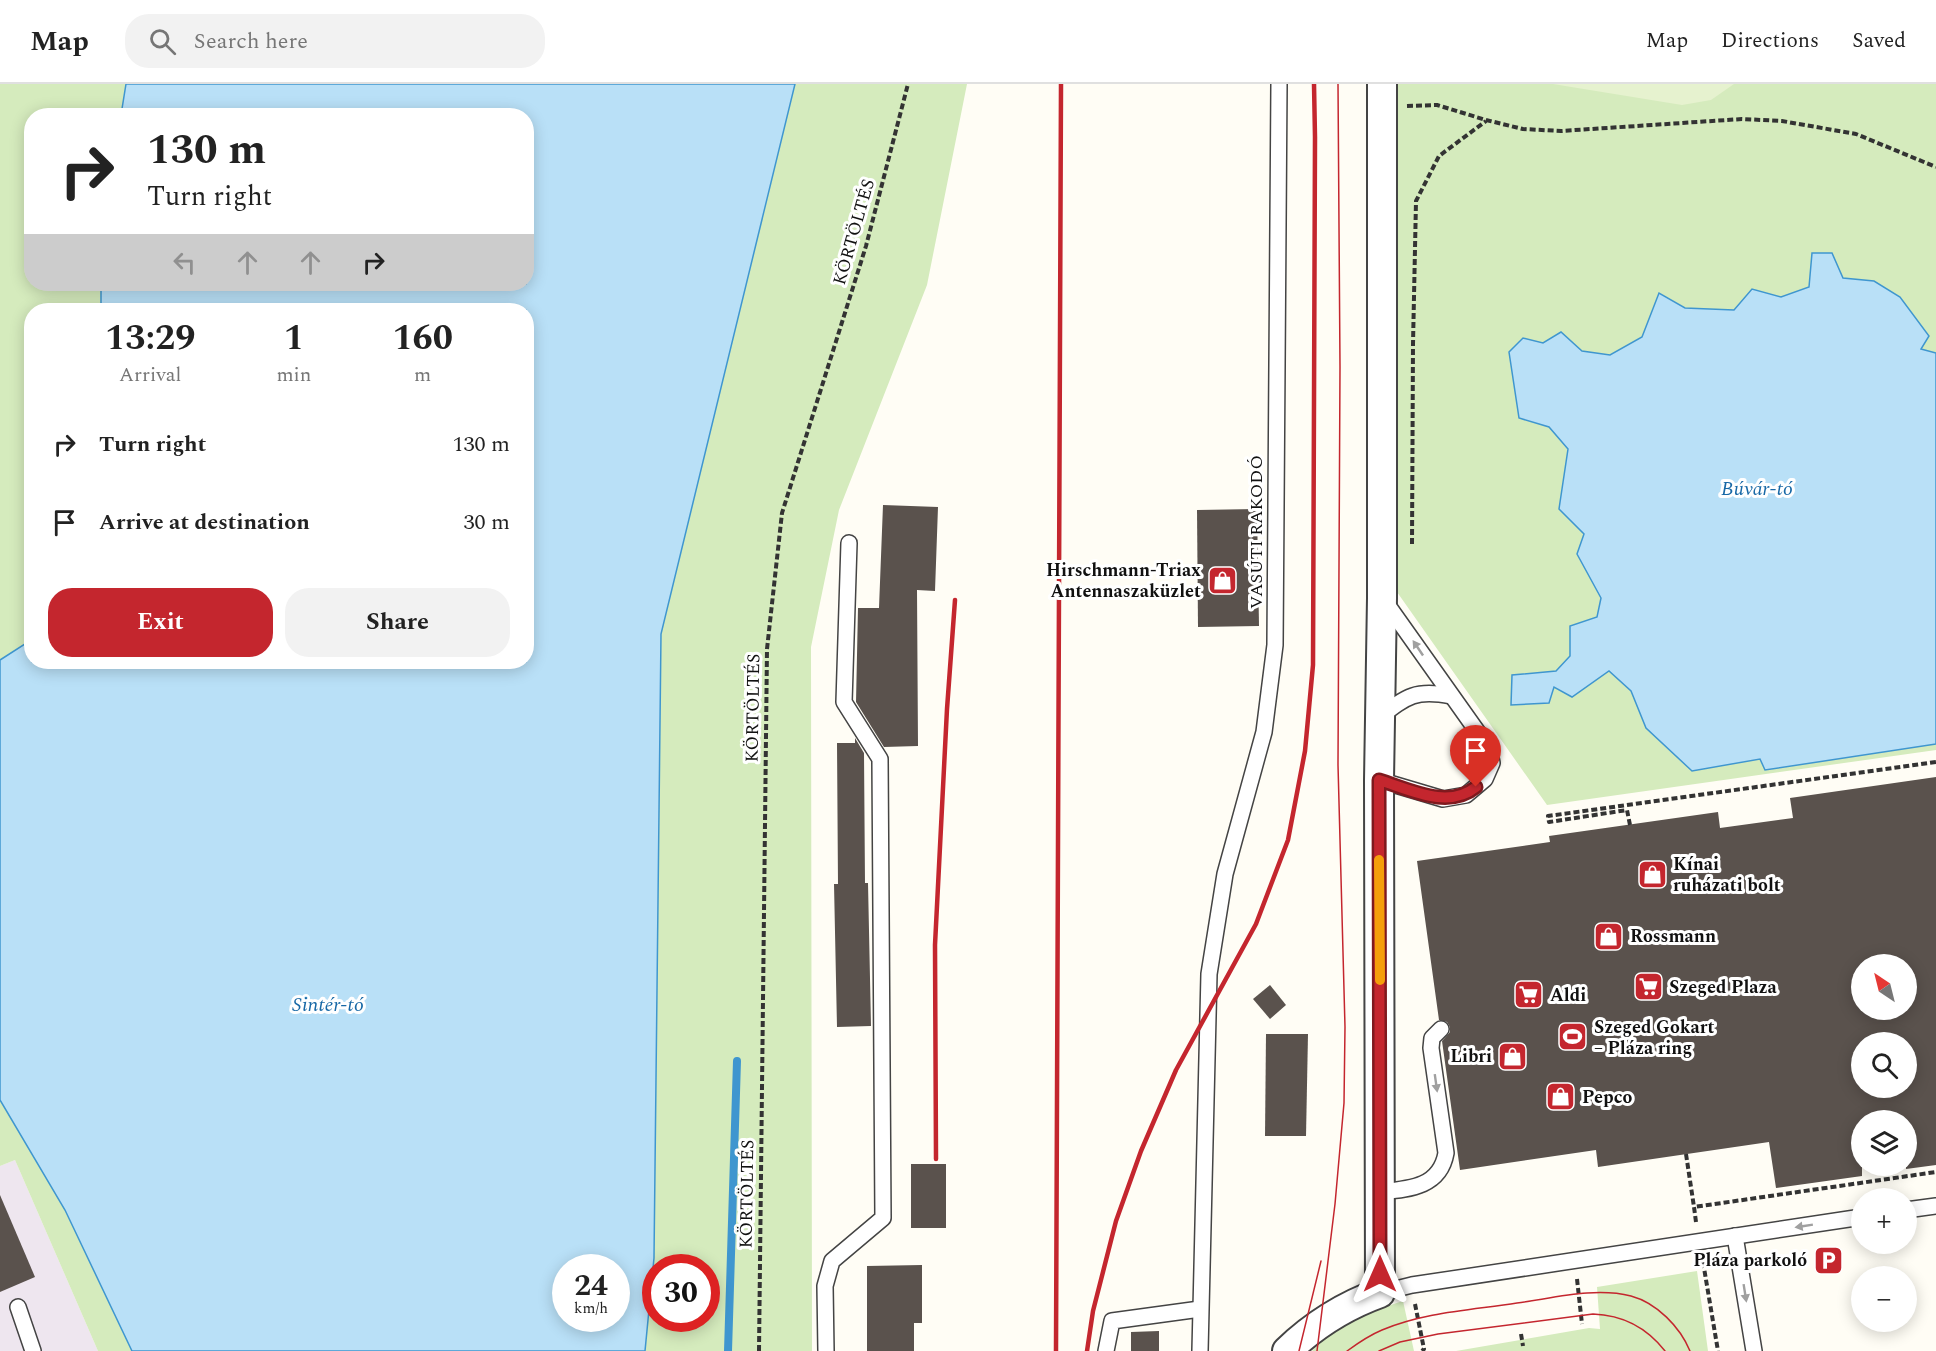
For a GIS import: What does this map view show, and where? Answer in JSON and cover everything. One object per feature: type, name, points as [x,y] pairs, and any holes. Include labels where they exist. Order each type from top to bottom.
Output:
[{"type":"street","points":[[1287,1351],[1302,1336],[1333,1313],[1380,1293],[1379,718],[1382,598],[1382,96]]},
{"type":"lane","name":"VASÚTI RAKODÓ","points":[[1200,1351],[1209,974],[1225,874],[1264,732],[1275,645],[1279,84]]},
{"type":"lane","points":[[826,1351],[825,1286],[832,1261],[882,1218],[880,759],[844,702],[849,543]]},
{"type":"lane","points":[[1379,780],[1443,799],[1466,795],[1485,779],[1492,763],[1490,748],[1382,598]]},
{"type":"lane","points":[[1379,718],[1402,700],[1416,694],[1431,692],[1451,696]]},
{"type":"lane","points":[[1380,1192],[1409,1190],[1425,1183],[1444,1166],[1446,1153],[1431,1048],[1432,1038],[1441,1029]]},
{"type":"lane","points":[[1917,1209],[1936,1206]]},
{"type":"lane","points":[[1380,1293],[1412,1285],[1851,1218]]},
{"type":"lane","points":[[1735,1236],[1754,1351]]},
{"type":"lane","points":[[18,1307],[33,1351]]},
{"type":"lane","points":[[1106,1351],[1112,1321],[1200,1309]]},
{"type":"lane","points":[[1199,1335],[1205,1351]]},
{"type":"path","name":"KÖRTÖLTÉS","points":[[759,1351],[767,649],[781,524],[866,246],[908,84]]},
{"type":"path","points":[[1382,96],[1437,105],[1523,129],[1561,131],[1742,119],[1782,121],[1856,134],[1936,167]]},
{"type":"path","points":[[1412,548],[1416,201],[1439,156],[1486,120]]},
{"type":"path","points":[[1630,825],[1627,810],[1549,822],[1548,816],[1936,762]]},
{"type":"path","points":[[1686,1154],[1694,1207]]},
{"type":"path","points":[[1576,1260],[1582,1324]]},
{"type":"path","points":[[1412,1285],[1424,1349],[1422,1351]]},
{"type":"path","points":[[1521,1334],[1523,1346]]},
{"type":"shaded area","points":[[15,1160],[98,1351],[0,1351],[0,1166]]},
{"type":"green space","points":[[0,84],[126,84],[122,108],[24,108],[24,291],[101,291],[101,303],[24,303],[24,645],[0,660]]},
{"type":"green space","points":[[795,84],[967,84],[927,285],[839,510],[811,647],[812,1351],[645,1351],[647,1332],[720,1332],[720,1254],[654,1254],[661,634]]},
{"type":"green space","points":[[1382,84],[1936,84],[1936,353],[1921,349],[1874,281],[1843,278],[1832,253],[1812,253],[1809,287],[1781,297],[1752,289],[1734,310],[1685,308],[1659,293],[1642,337],[1610,355],[1582,351],[1561,332],[1519,418],[1549,427],[1568,449],[1559,509],[1584,534],[1577,554],[1601,598],[1597,617],[1570,626],[1570,656],[1556,671],[1512,675],[1554,687],[1572,697],[1609,671],[1631,691],[1646,728],[1692,771],[1760,759],[1766,770],[1936,744],[1936,750],[1547,805],[1397,592]]},
{"type":"green space","points":[[1553,84],[1734,84],[1711,100],[1682,105]]},
{"type":"green space","points":[[0,1100],[65,1210],[132,1351],[98,1351],[15,1160],[0,1166]]},
{"type":"green space","points":[[1697,1271],[1708,1351],[1456,1351],[1589,1328],[1600,1329],[1597,1287]]},
{"type":"green space","points":[[1403,1301],[1414,1351],[1312,1351],[1321,1341],[1342,1326],[1365,1314]]},
{"type":"water","name":"Sintér-tó","points":[[126,84],[795,84],[661,634],[654,1254],[642,1254],[642,1332],[647,1332],[645,1351],[132,1351],[65,1210],[0,1100],[0,660],[24,645],[24,669],[534,669],[534,303],[101,303],[101,291],[534,291],[534,108],[122,108]]},
{"type":"water","name":"Búvár-tó","points":[[1812,253],[1832,253],[1843,278],[1874,281],[1900,297],[1929,336],[1921,349],[1936,353],[1936,744],[1765,770],[1760,759],[1692,771],[1646,728],[1631,691],[1609,671],[1572,697],[1554,687],[1549,703],[1511,705],[1512,675],[1556,671],[1570,656],[1570,626],[1597,617],[1601,598],[1577,554],[1584,534],[1559,509],[1568,449],[1549,427],[1519,418],[1509,352],[1523,338],[1543,343],[1561,332],[1582,351],[1610,355],[1642,337],[1659,293],[1685,308],[1734,310],[1752,289],[1781,297],[1809,287]]},
{"type":"building","points":[[883,505],[938,507],[935,591],[917,590],[918,746],[884,747],[856,702],[858,608],[879,608]]},
{"type":"building","points":[[1257,509],[1259,626],[1198,627],[1197,510]]},
{"type":"building","points":[[855,738],[864,753],[865,883],[868,883],[871,1026],[837,1027],[834,884],[838,884],[837,743],[855,743]]},
{"type":"building","name":"Szeged Plaza","points":[[1936,777],[1936,1165],[1917,1168],[1917,1110],[1851,1110],[1851,1176],[1862,1176],[1776,1188],[1769,1142],[1598,1167],[1596,1150],[1460,1170],[1442,1041],[1450,1032],[1450,1027],[1447,1022],[1439,1020],[1417,861],[1550,842],[1549,836],[1718,812],[1720,828],[1793,818],[1790,798]]},
{"type":"building","points":[[1270,985],[1286,1005],[1270,1019],[1253,999]]},
{"type":"building","points":[[1266,1034],[1308,1034],[1306,1136],[1265,1136]]},
{"type":"building","points":[[911,1164],[946,1164],[946,1228],[911,1228]]},
{"type":"building","points":[[0,1195],[35,1277],[0,1292]]},
{"type":"building","points":[[922,1265],[922,1323],[914,1323],[914,1351],[867,1351],[867,1266]]},
{"type":"building","points":[[1159,1331],[1159,1351],[1131,1351],[1131,1332]]},
{"type":"waterway","points":[[728,1351],[737,1061]]},
{"type":"tram line","points":[[1317,1351],[1335,1204],[1344,1103],[1345,1027],[1338,765],[1340,367],[1338,84]]},
{"type":"tram line","points":[[1299,1351],[1321,1261]]},
{"type":"tram line","points":[[1347,1351],[1378,1332],[1415,1319],[1449,1312],[1589,1293],[1631,1296],[1650,1304],[1674,1325],[1690,1351]]},
{"type":"tram line","points":[[1379,1351],[1400,1342],[1438,1334],[1593,1314],[1614,1317],[1633,1324],[1642,1329],[1665,1351]]},
{"type":"railway","points":[[1056,1351],[1061,84]]},
{"type":"railway","points":[[1087,1351],[1093,1311],[1116,1221],[1141,1151],[1176,1070],[1256,924],[1288,840],[1305,751],[1313,665],[1314,84]]},
{"type":"railway","points":[[936,1159],[935,945],[955,600]]},
{"type":"slow traffic","points":[[1379,860],[1380,980]]},
{"type":"place","name":"Hirschmann-Triax Antennaszaküzlet","points":[[1222,580]]},
{"type":"place","name":"Kínai ruházati bolt","points":[[1652,874]]},
{"type":"place","name":"Rossmann","points":[[1609,936]]},
{"type":"place","name":"Szeged Plaza","points":[[1648,987]]},
{"type":"place","name":"Aldi","points":[[1529,995]]},
{"type":"place","name":"Szeged Gokart – Pláza ring","points":[[1573,1037]]},
{"type":"place","name":"Libri","points":[[1513,1056]]},
{"type":"place","name":"Pepco","points":[[1561,1097]]},
{"type":"place","name":"Pláza parkoló","points":[[1828,1260]]},
{"type":"route","points":[[1380,1274],[1379,780],[1443,799],[1466,795],[1476,787]]}]
